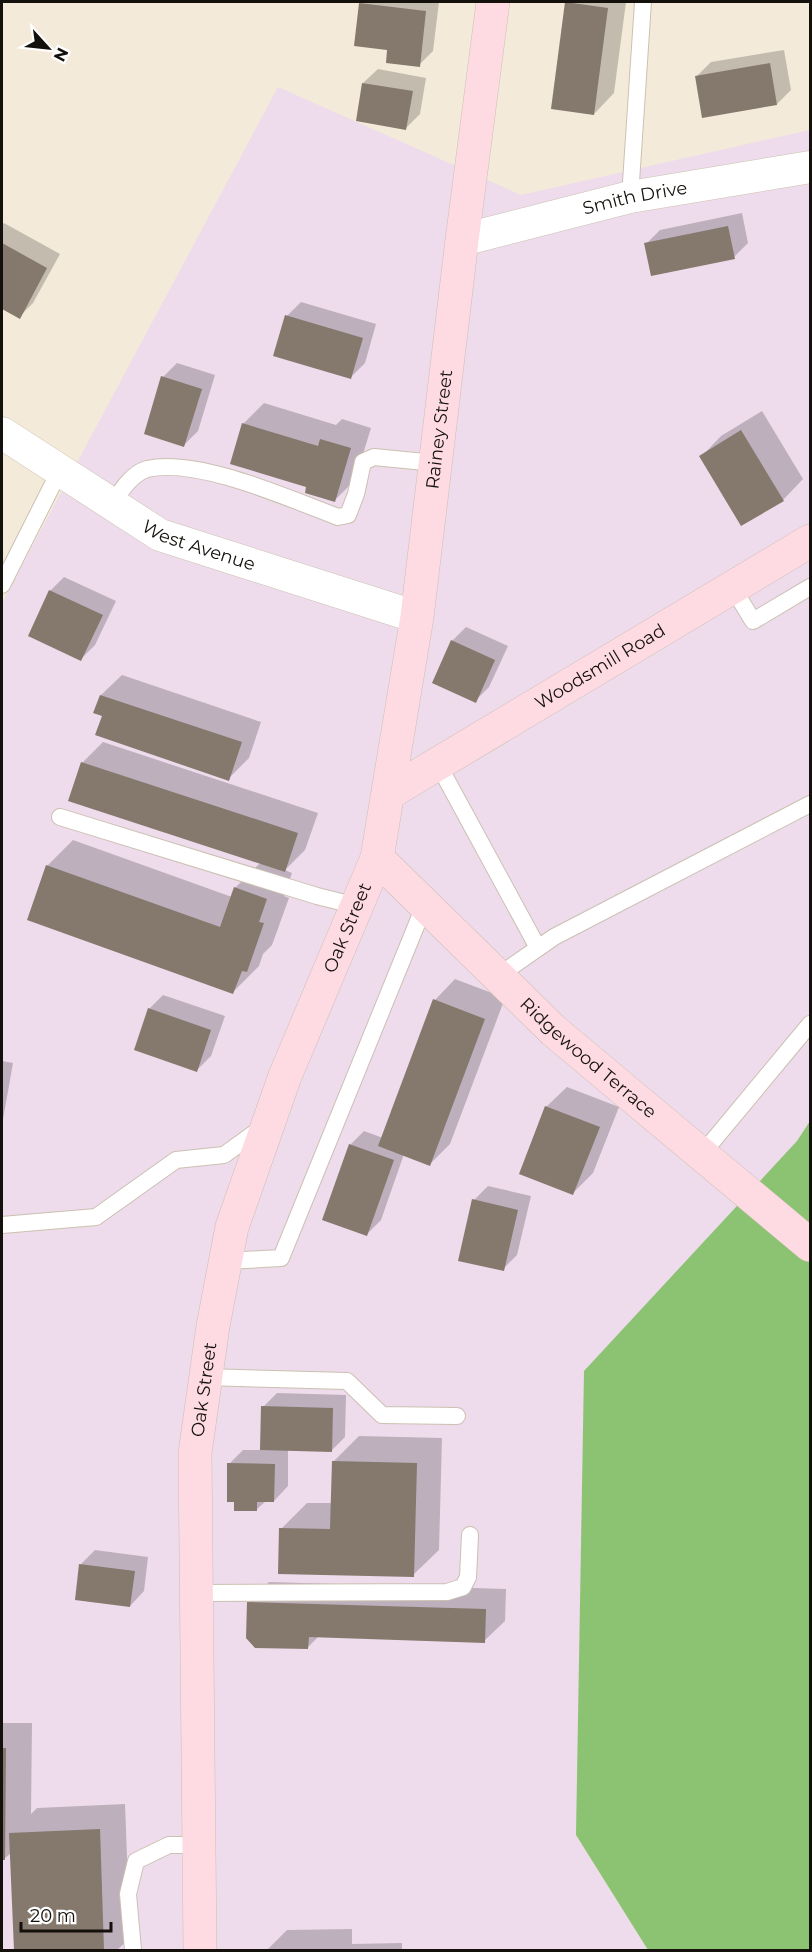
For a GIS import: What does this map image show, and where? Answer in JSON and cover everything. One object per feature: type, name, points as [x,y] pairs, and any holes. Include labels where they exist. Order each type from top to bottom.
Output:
[{"type":"street","name":"Rainey Street","points":[[377,858],[417,617],[462,240],[494,2]]},
{"type":"street","name":"Smith Drive","points":[[462,240],[630,197],[810,166]]},
{"type":"street","name":"West Avenue","points":[[2,433],[160,535],[417,617]]},
{"type":"street","name":"Woodsmill Road","points":[[389,793],[810,541]]},
{"type":"street","name":"Ridgewood Terrace","points":[[377,858],[554,1031],[810,1245]]},
{"type":"street","name":"Oak Street","points":[[200,1950],[195,1453],[213,1326],[232,1227],[285,1076],[377,858]]},
{"type":"lane","points":[[630,197],[643,2]]},
{"type":"lane","points":[[112,504],[128,482],[146,470],[184,468],[247,483],[338,517],[348,515],[356,494],[363,462],[374,457],[435,463]]},
{"type":"lane","points":[[2,585],[60,470]]},
{"type":"lane","points":[[732,588],[753,621],[810,587]]},
{"type":"lane","points":[[438,764],[538,948]]},
{"type":"lane","points":[[498,976],[554,937],[810,804]]},
{"type":"lane","points":[[60,817],[317,896],[357,906]]},
{"type":"lane","points":[[226,1261],[281,1258],[425,904]]},
{"type":"lane","points":[[702,1154],[810,1024]]},
{"type":"lane","points":[[2,1225],[96,1217],[176,1160],[224,1155],[269,1122]]},
{"type":"lane","points":[[205,1377],[347,1381],[382,1415],[457,1416]]},
{"type":"lane","points":[[196,1593],[447,1592],[463,1587],[468,1577],[470,1535]]},
{"type":"lane","points":[[133,1950],[128,1894],[136,1861],[169,1845],[198,1845]]},
{"type":"shaded area","points":[[278,87],[521,195],[810,130],[810,1121],[797,1141],[576,1835],[648,1950],[2,1950],[2,603]]},
{"type":"green space","points":[[810,1121],[810,1950],[648,1950],[576,1835],[584,1371],[797,1141]]},
{"type":"building","points":[[565,2],[608,8],[594,115],[551,109]]},
{"type":"building","points":[[359,3],[426,11],[420,67],[386,63],[387,50],[354,46]]},
{"type":"building","points":[[770,63],[777,105],[702,118],[695,76]]},
{"type":"building","points":[[362,83],[413,91],[406,130],[356,121]]},
{"type":"building","points":[[728,226],[735,259],[651,276],[644,243]]},
{"type":"building","points":[[2,243],[47,268],[20,319],[2,309]]},
{"type":"building","points":[[285,315],[363,338],[351,379],[273,356]]},
{"type":"building","points":[[161,376],[202,389],[184,447],[144,434]]},
{"type":"building","points":[[242,423],[318,446],[320,439],[351,448],[335,502],[305,493],[306,487],[230,464]]},
{"type":"building","points":[[741,430],[784,501],[741,526],[699,456]]},
{"type":"building","points":[[49,590],[103,615],[81,661],[28,636]]},
{"type":"building","points":[[451,640],[495,660],[476,703],[432,683]]},
{"type":"building","points":[[100,695],[242,742],[229,781],[95,735],[102,716],[93,713]]},
{"type":"building","points":[[81,762],[298,833],[285,872],[68,801]]},
{"type":"building","points":[[46,865],[220,927],[234,887],[267,899],[259,922],[264,923],[247,972],[242,971],[233,994],[27,920]]},
{"type":"building","points":[[433,999],[485,1019],[430,1166],[378,1146]]},
{"type":"building","points":[[148,1008],[211,1030],[197,1072],[134,1050]]},
{"type":"building","points":[[545,1106],[600,1127],[573,1195],[519,1174]]},
{"type":"building","points":[[349,1144],[394,1160],[367,1236],[322,1220]]},
{"type":"building","points":[[472,1199],[518,1210],[504,1271],[458,1261]]},
{"type":"building","points":[[261,1406],[333,1408],[332,1452],[260,1450]]},
{"type":"building","points":[[332,1461],[417,1463],[414,1577],[278,1574],[279,1528],[330,1529]]},
{"type":"building","points":[[227,1463],[275,1464],[274,1502],[257,1502],[257,1511],[234,1511],[234,1502],[227,1502]]},
{"type":"building","points":[[79,1564],[135,1571],[130,1607],[75,1600]]},
{"type":"building","points":[[247,1602],[486,1609],[485,1643],[309,1637],[308,1649],[255,1648],[246,1638]]},
{"type":"building","points":[[2,1748],[6,1748],[5,1860],[2,1860]]},
{"type":"building","points":[[100,1829],[104,1950],[14,1950],[9,1833]]}]
